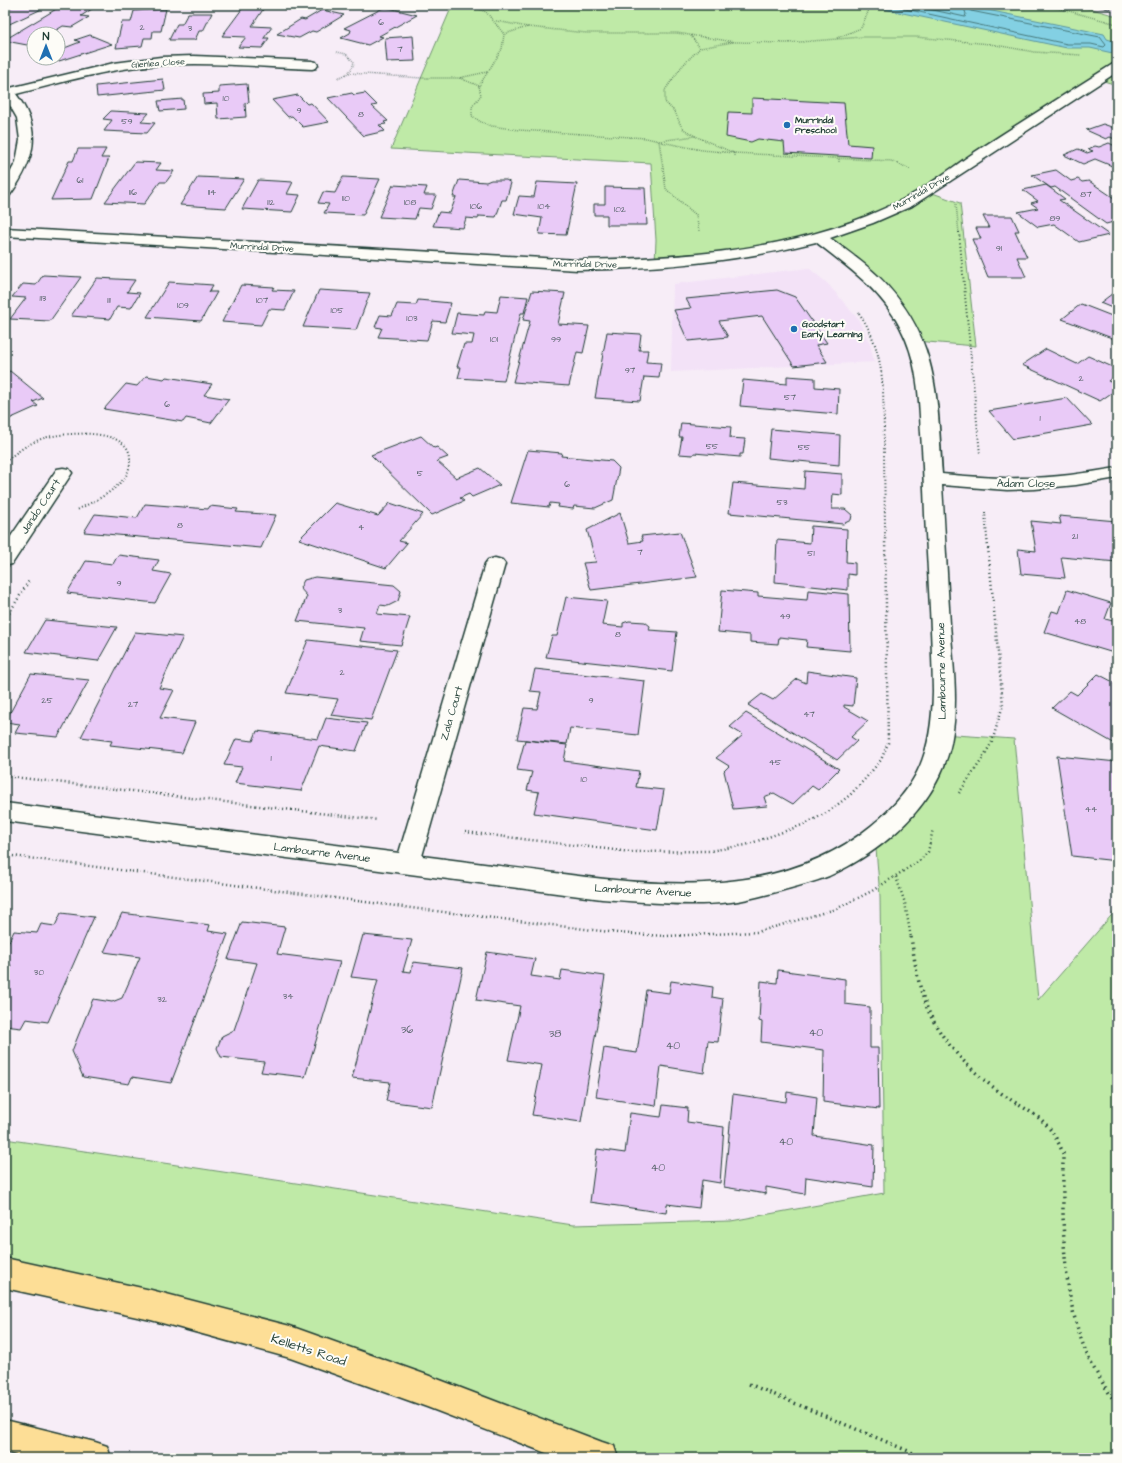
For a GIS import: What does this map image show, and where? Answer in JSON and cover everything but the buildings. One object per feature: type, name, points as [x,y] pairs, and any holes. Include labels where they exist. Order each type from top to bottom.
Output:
[{"type":"main road","name":"Kelletts Road","points":[[5,1273],[151,1304],[290,1342],[427,1391],[602,1458]]},
{"type":"main road","points":[[5,1436],[95,1458]]},
{"type":"street","name":"Glenlea Close","points":[[6,91],[114,67],[161,61],[194,60],[312,66]]},
{"type":"street","name":"Murrindal Drive","points":[[5,232],[578,265],[655,263],[712,258],[819,238],[868,220],[908,202],[1117,67]]},
{"type":"street","points":[[5,192],[23,160],[28,135],[27,124],[23,114],[6,91]]},
{"type":"street","name":"Lambourne Avenue","points":[[5,812],[602,888],[672,894],[732,892],[764,885],[820,869],[849,854],[875,837],[910,801],[925,781],[935,759],[941,734],[943,710],[934,479],[927,386],[925,371],[915,341],[898,310],[872,280],[819,238]]},
{"type":"street","name":"Jando Court","points":[[5,560],[63,473]]},
{"type":"street","name":"Adam Close","points":[[934,479],[1008,484],[1035,484],[1061,482],[1117,473]]},
{"type":"street","name":"Zala Court","points":[[408,863],[495,564]]},
{"type":"path","points":[[470,5],[486,10],[504,34],[502,49],[479,86],[481,95],[472,106],[472,116],[482,122],[515,130],[646,138],[702,150],[892,161],[913,170],[906,174]]},
{"type":"path","points":[[833,39],[861,28],[871,5]]},
{"type":"path","points":[[1046,5],[1117,24]]},
{"type":"path","points":[[495,21],[528,27],[587,33],[667,33],[735,42],[787,43],[862,37],[916,37],[982,43],[1034,52],[1083,55]]},
{"type":"path","points":[[504,34],[528,27]]},
{"type":"path","points":[[691,36],[700,48]]},
{"type":"path","points":[[734,153],[695,136],[682,128],[675,112],[665,102],[665,90],[682,66],[700,48],[735,42]]},
{"type":"path","points":[[349,73],[407,78],[459,78],[487,72]]},
{"type":"path","points":[[459,78],[479,86]]},
{"type":"path","points":[[659,141],[695,136]]},
{"type":"path","points":[[659,141],[666,189],[696,215],[700,235]]},
{"type":"path","points":[[956,203],[980,454]]},
{"type":"path","points":[[465,832],[631,852],[709,851],[746,846],[791,830],[828,812],[850,795],[881,760],[888,743],[883,376],[875,343],[868,328],[856,309]]},
{"type":"path","points":[[957,796],[993,742],[1000,723],[1003,705],[984,511]]},
{"type":"path","points":[[5,776],[378,820]]},
{"type":"path","points":[[5,855],[419,909],[618,933],[666,936],[757,932],[836,909],[872,891],[919,861],[928,852],[934,827]]},
{"type":"path","points":[[896,877],[904,902],[921,990],[934,1021],[950,1044],[973,1069],[1002,1094],[1045,1121],[1053,1130],[1059,1141],[1063,1153],[1066,1272],[1069,1296],[1083,1346],[1092,1365],[1117,1405]]},
{"type":"path","points":[[748,1384],[925,1458]]},
{"type":"shaded area","points":[[809,268],[828,284],[858,319],[870,344],[874,362],[671,372],[673,284]]},
{"type":"green space","points":[[440,5],[1077,5],[1117,16],[1117,85],[1097,79],[927,191],[960,203],[976,346],[915,341],[897,310],[819,237],[655,263],[656,240],[651,163],[391,149],[452,6]]},
{"type":"green space","points":[[941,734],[1014,739],[1038,1000],[1117,909],[1117,1458],[601,1458],[290,1342],[5,1273],[5,1139],[573,1225],[731,1221],[884,1193],[880,896],[875,837],[893,821]]},
{"type":"water","points":[[804,5],[963,5],[1104,34],[1107,39],[1117,42],[1117,54],[1090,48],[1067,48],[884,9]]},
{"type":"place","name":"Murrindal Preschool","points":[[787,125]]},
{"type":"place","name":"Goodstart Early Learning","points":[[794,329]]}]
